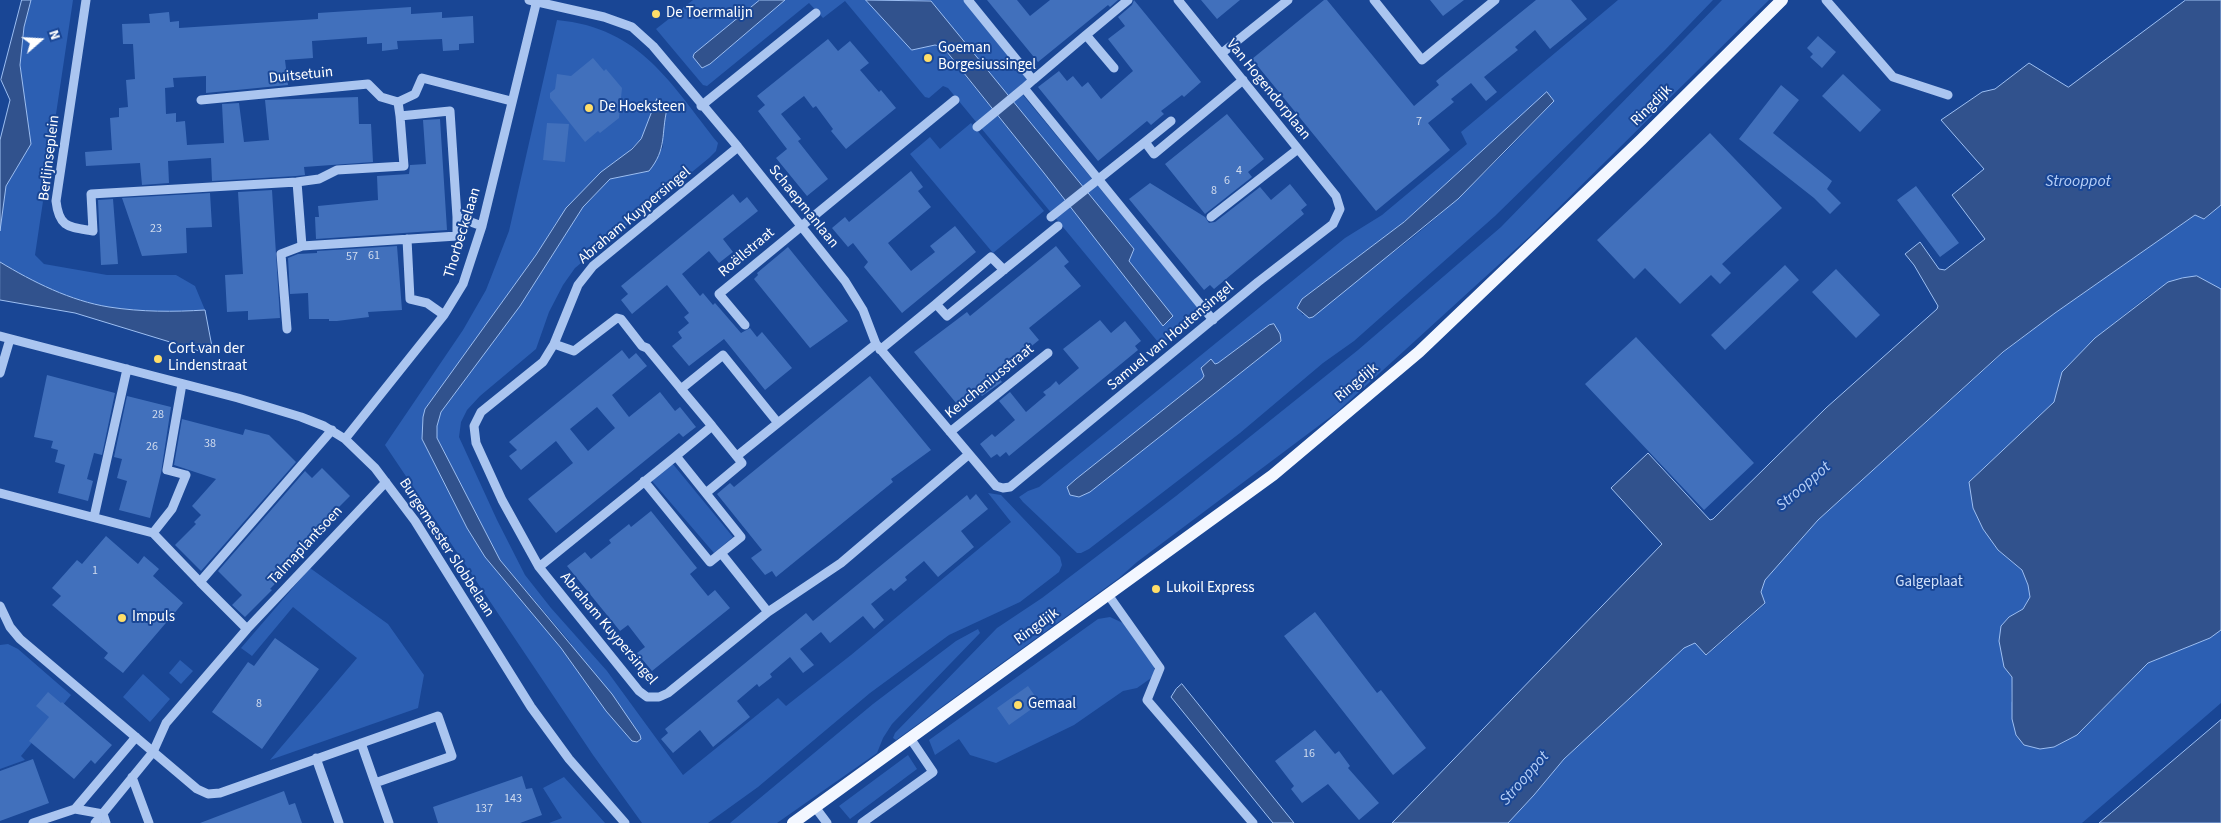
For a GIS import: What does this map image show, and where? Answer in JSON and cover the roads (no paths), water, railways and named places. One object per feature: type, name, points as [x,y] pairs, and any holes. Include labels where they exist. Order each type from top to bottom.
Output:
[{"type":"main road","name":"Ringdijk","points":[[793,823],[1109,596],[1273,475],[1419,352],[1627,154],[1782,0]]},
{"type":"street","name":"Berlijnseplein","points":[[86,0],[56,201],[61,221],[68,226],[93,231],[91,194],[297,182],[319,179],[337,170],[404,166],[400,116]]},
{"type":"street","points":[[968,0],[1034,80]]},
{"type":"street","points":[[977,127],[1128,0]]},
{"type":"street","name":"Van Hogendorplaan","points":[[1178,0],[1336,196]]},
{"type":"street","points":[[1222,53],[1288,0]]},
{"type":"street","points":[[1374,0],[1422,60],[1495,0]]},
{"type":"street","points":[[1478,0],[1485,8]]},
{"type":"street","points":[[1826,0],[1892,77],[1948,95]]},
{"type":"street","name":"Thorbeckelaan","points":[[345,439],[444,315],[463,284],[482,226],[534,1]]},
{"type":"street","name":"Schaepmanlaan","points":[[534,1],[604,16],[632,27],[653,46],[701,106],[738,147],[845,281],[863,310],[878,347],[968,455],[996,486],[1002,488]]},
{"type":"street","points":[[701,106],[816,12]]},
{"type":"street","points":[[1086,35],[1114,68]]},
{"type":"street","points":[[287,330],[281,254],[302,246],[457,236],[450,111],[400,116],[398,102],[415,94],[422,78],[512,101]]},
{"type":"street","points":[[1145,142],[1154,154],[1243,80]]},
{"type":"street","name":"Duitsetuin","points":[[201,100],[368,84],[381,98],[398,102]]},
{"type":"street","points":[[1024,88],[1213,320]]},
{"type":"street","points":[[801,226],[955,100]]},
{"type":"street","points":[[1051,217],[1171,122]]},
{"type":"street","name":"Abraham Kuypersingel","points":[[738,147],[593,266],[578,285],[554,344],[543,362],[481,412],[474,426],[476,443],[502,500],[539,567],[639,691],[647,697],[658,697],[668,693],[768,612],[841,563],[968,455]]},
{"type":"street","points":[[1211,217],[1298,148]]},
{"type":"street","points":[[297,182],[302,246]]},
{"type":"street","name":"Samuel van Houtensingel","points":[[1002,488],[1010,487],[1333,224],[1340,209],[1336,196]]},
{"type":"street","points":[[456,217],[482,226]]},
{"type":"street","name":"Roëllstraat","points":[[745,326],[719,294],[801,226]]},
{"type":"street","points":[[936,304],[947,316],[1058,226]]},
{"type":"street","points":[[407,239],[410,299],[427,303],[444,315]]},
{"type":"street","points":[[737,456],[936,304],[991,258],[1004,270]]},
{"type":"street","points":[[554,344],[574,351],[617,318],[621,319],[742,463],[706,493]]},
{"type":"street","name":"Burgemeester Slobbelaan","points":[[0,336],[308,419],[332,430],[345,439],[364,455],[415,521],[552,736],[626,823]]},
{"type":"street","points":[[0,373],[10,339]]},
{"type":"street","name":"Keucheniusstraat","points":[[950,432],[1048,353]]},
{"type":"street","points":[[680,389],[723,355],[778,423]]},
{"type":"street","points":[[94,518],[126,369]]},
{"type":"street","points":[[153,533],[172,509],[186,475],[167,470],[182,384]]},
{"type":"street","points":[[539,567],[712,426]]},
{"type":"street","points":[[198,581],[332,430]]},
{"type":"street","points":[[644,481],[710,562],[741,536],[676,456]]},
{"type":"street","name":"Talmaplantsoen","points":[[154,752],[166,723],[247,629],[386,482]]},
{"type":"street","points":[[0,493],[153,533],[247,629]]},
{"type":"street","points":[[721,553],[768,612]]},
{"type":"street","points":[[1109,596],[1160,668],[1147,700],[1253,823]]},
{"type":"street","points":[[0,606],[10,627],[20,639],[197,789],[208,794],[220,793],[438,716],[452,756],[375,783]]},
{"type":"street","points":[[0,631],[10,627]]},
{"type":"street","points":[[33,823],[75,809],[136,737]]},
{"type":"street","points":[[862,823],[932,772],[910,738]]},
{"type":"street","points":[[361,743],[389,823]]},
{"type":"street","points":[[95,823],[104,818],[132,777],[154,752]]},
{"type":"street","points":[[316,758],[339,823]]},
{"type":"street","points":[[132,777],[149,823]]},
{"type":"street","points":[[815,807],[827,823]]},
{"type":"street","points":[[75,809],[104,818]]},
{"type":"water","points":[[22,0],[31,0],[24,27],[20,65],[31,144],[6,186],[0,231],[0,140],[10,100],[1,80]]},
{"type":"water","points":[[760,0],[785,0],[710,64],[702,68],[693,57],[694,54]]},
{"type":"water","name":"Goeman Borgesiussingel","points":[[866,0],[931,1],[1134,249],[1129,261],[1173,316],[1163,326],[943,47],[935,45],[912,50]]},
{"type":"water","name":"Strooppot","points":[[2186,0],[2221,0],[2221,205],[2204,219],[2195,215],[2055,313],[2003,352],[1818,520],[1765,580],[1761,592],[1765,603],[1706,655],[1695,643],[1684,648],[1564,759],[1508,823],[1392,823],[1662,544],[1611,488],[1648,453],[1710,520],[1713,519],[1826,408],[1937,309],[1938,306],[1914,265],[1905,254],[1920,242],[1939,269],[1945,270],[1985,239],[1952,195],[1984,169],[1941,120],[1982,92],[1995,89],[2029,63],[2068,87]]},
{"type":"water","points":[[1547,92],[1554,101],[1458,199],[1313,317],[1309,318],[1297,308],[1302,299],[1404,222]]},
{"type":"water","points":[[657,99],[667,109],[661,148],[655,163],[649,171],[610,179],[583,207],[520,306],[441,412],[437,426],[437,438],[500,560],[612,694],[640,735],[641,739],[637,742],[632,741],[606,711],[561,648],[485,557],[467,528],[422,439],[425,409],[536,255],[566,208],[601,172],[632,149],[641,139]]},
{"type":"water","points":[[0,262],[53,290],[95,304],[145,311],[205,310],[213,352],[206,353],[75,313],[0,300]]},
{"type":"water","points":[[2197,276],[2221,289],[2221,630],[2210,638],[2148,663],[2077,735],[2054,747],[2040,749],[2024,745],[2016,735],[2012,719],[2012,677],[2004,667],[1999,641],[2001,626],[2009,617],[2023,609],[2030,597],[2028,585],[2022,570],[1998,550],[1983,529],[1973,508],[1969,482],[2054,402],[2062,372],[2095,338],[2168,282]]},
{"type":"water","points":[[1274,324],[1280,334],[1281,341],[1090,492],[1079,497],[1070,495],[1067,487],[1076,479],[1202,379],[1204,376],[1201,368],[1211,359],[1215,364],[1218,363],[1269,325]]},
{"type":"water","points":[[1182,684],[1294,823],[1273,823],[1171,697]]},
{"type":"water","points":[[2221,720],[2221,823],[2099,823],[2111,813]]},
{"type":"place","name":"De Toermalijn","points":[[656,14]]},
{"type":"place","name":"Goeman Borgesiussingel","points":[[928,58]]},
{"type":"place","name":"De Hoeksteen","points":[[589,108]]},
{"type":"place","name":"Cort van der Lindenstraat","points":[[158,359]]},
{"type":"place","name":"Lukoil Express","points":[[1156,589]]},
{"type":"place","name":"Impuls","points":[[122,618]]},
{"type":"place","name":"Gemaal","points":[[1018,705]]},
{"type":"park label","name":"Galgeplaat","points":[[1929,583]]}]
